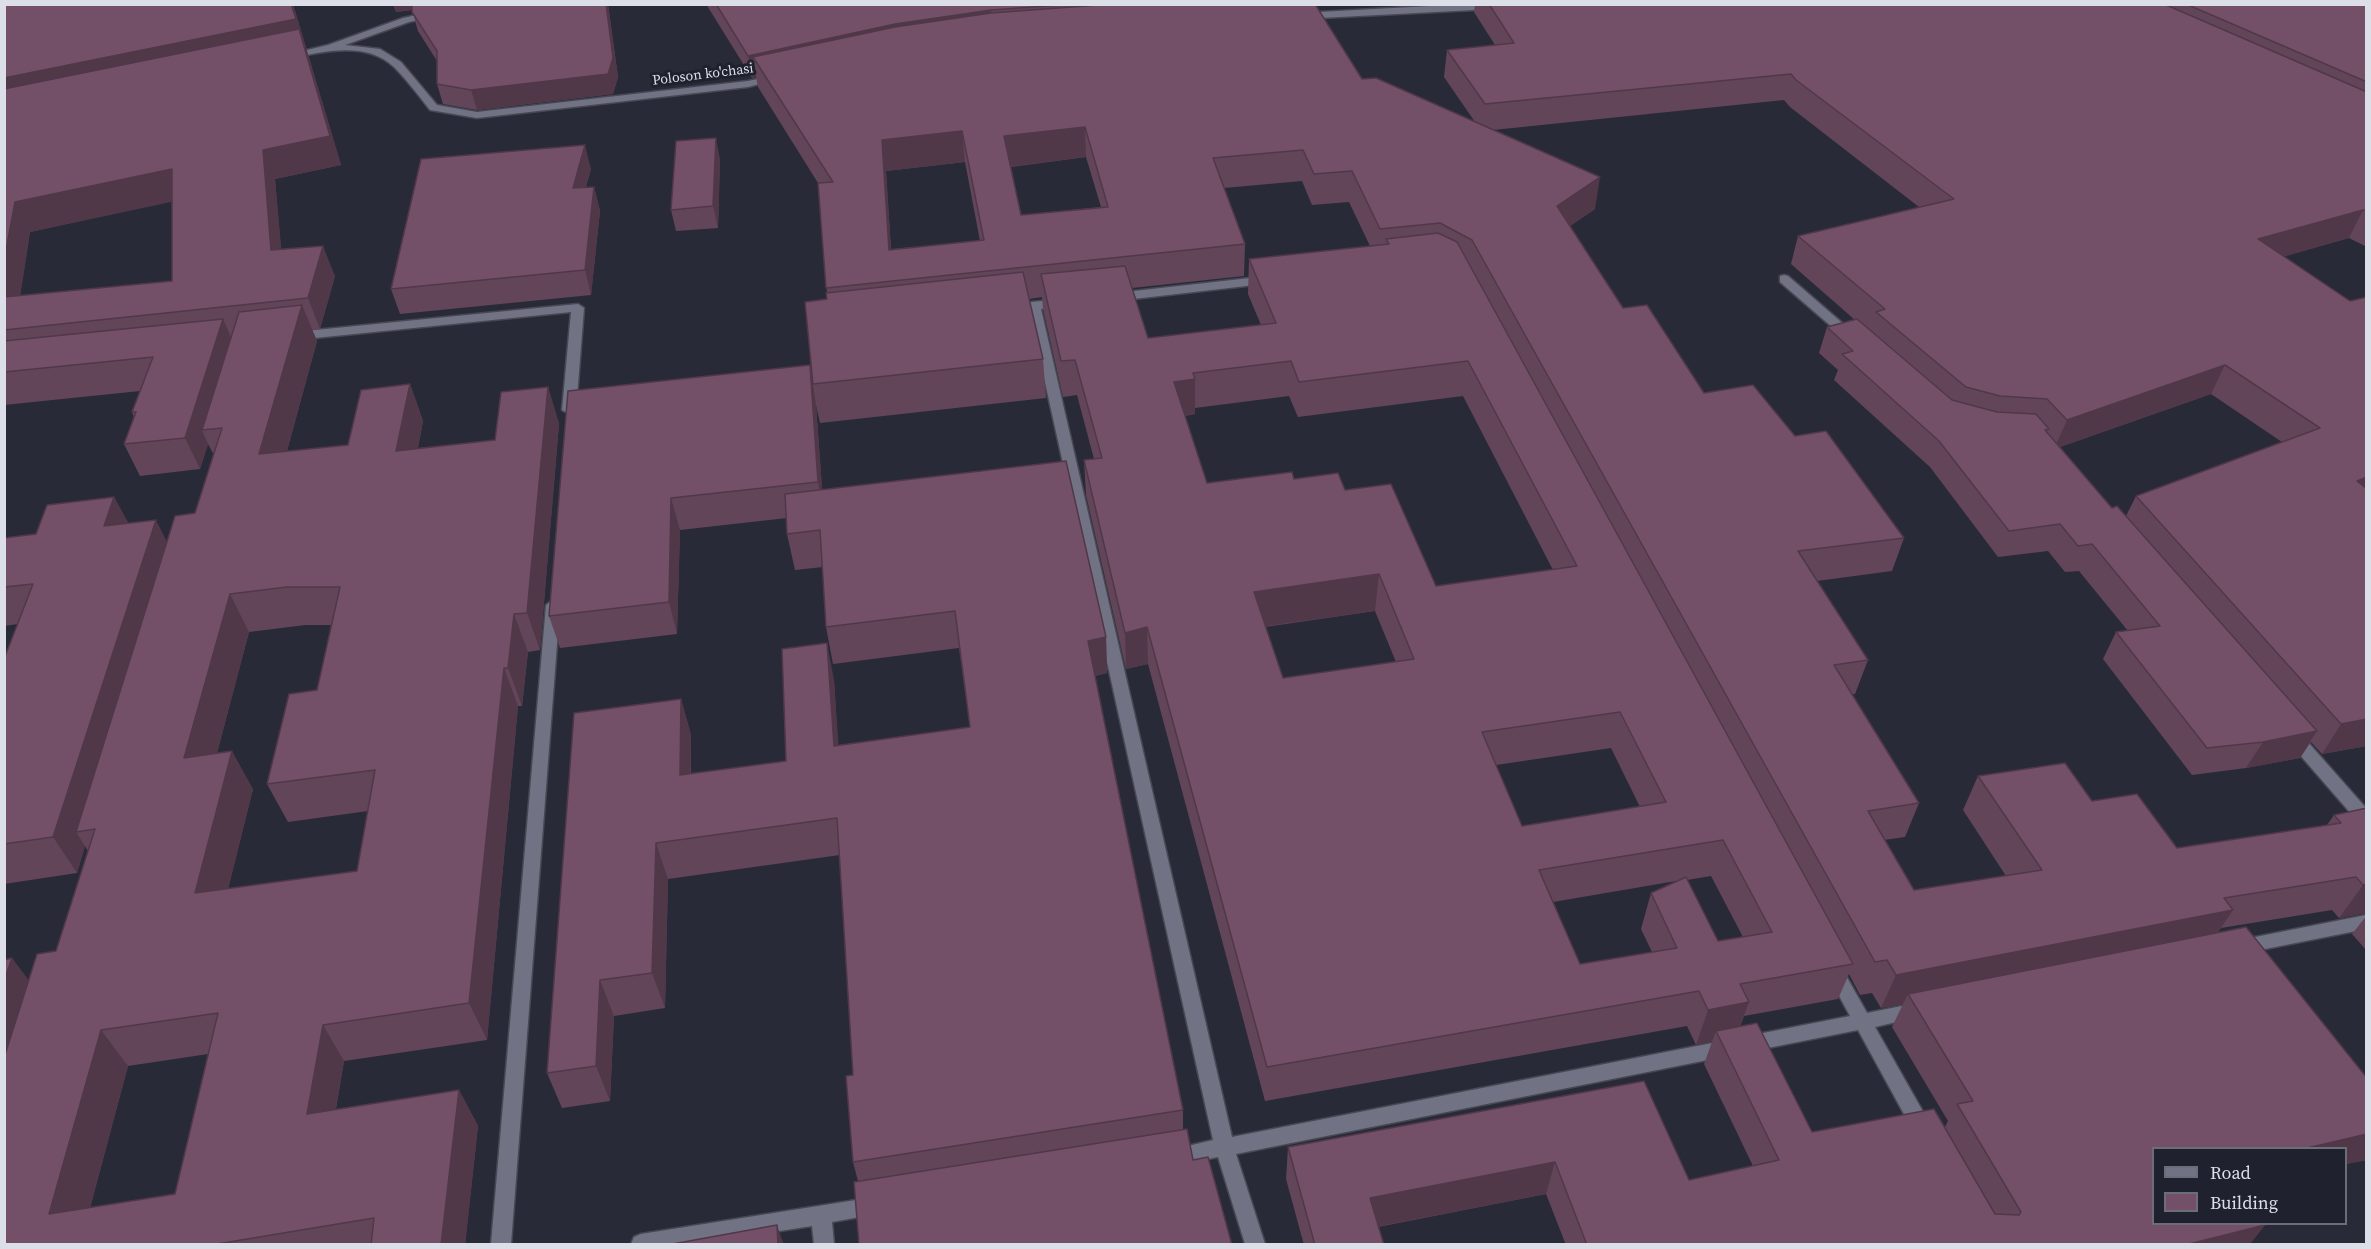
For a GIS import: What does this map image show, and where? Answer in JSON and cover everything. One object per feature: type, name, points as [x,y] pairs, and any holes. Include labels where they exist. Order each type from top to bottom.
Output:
[{"type":"street","points":[[1295,16],[1532,4]]},
{"type":"street","points":[[272,59],[331,46],[406,20],[448,10]]},
{"type":"street","name":"Poloson ko'chasi","points":[[331,46],[376,51],[397,64],[434,108],[477,115],[748,84],[783,77]]},
{"type":"street","points":[[1105,298],[1283,278]]},
{"type":"street","points":[[1784,279],[1862,346]]},
{"type":"street","points":[[999,310],[1082,301]]},
{"type":"street","points":[[1034,306],[1226,1149],[1255,1245]]},
{"type":"street","points":[[284,337],[578,308],[568,427]]},
{"type":"street","points":[[501,1245],[554,593]]},
{"type":"street","points":[[2280,721],[2367,819]]},
{"type":"street","points":[[2226,950],[2367,922]]},
{"type":"street","points":[[1828,958],[1931,1143]]},
{"type":"street","points":[[1156,1160],[1226,1149],[1932,1008]]},
{"type":"street","points":[[641,1245],[890,1204]]},
{"type":"street","points":[[821,1215],[824,1245]]},
{"type":"building","points":[[4,4],[291,4],[296,19],[4,78]]},
{"type":"building","points":[[412,4],[606,4],[613,58],[608,74],[471,90],[437,84],[437,51],[412,12]]},
{"type":"building","points":[[716,4],[1075,4],[991,10],[895,24],[748,56]]},
{"type":"building","points":[[1112,4],[1315,4],[1362,79],[1376,78],[1600,177],[1557,206],[1623,308],[1647,305],[1704,393],[1753,385],[1795,436],[1826,431],[1904,538],[1798,551],[1868,660],[1834,665],[1919,803],[1868,811],[1914,890],[2042,870],[1978,776],[2065,763],[2092,801],[2137,794],[2177,848],[2341,823],[2334,815],[2367,808],[2367,884],[2363,885],[2356,877],[2224,898],[2233,910],[1896,975],[1887,960],[1875,962],[1472,240],[1440,223],[1380,229],[1352,171],[1314,174],[1303,150],[1213,158],[1245,244],[826,288],[818,183],[833,182],[753,57],[895,27],[991,13]],"holes":[[[1085,127],[1108,207],[1021,215],[1004,136]],[[962,131],[984,240],[889,250],[882,140]]]},
{"type":"building","points":[[1489,4],[2164,4],[2367,92],[2367,211],[2363,210],[2258,239],[2350,301],[2367,297],[2367,477],[2357,481],[2367,489],[2367,719],[2341,724],[2136,496],[2320,428],[2225,365],[2067,420],[2047,399],[2000,396],[1966,387],[1876,312],[1885,309],[1798,236],[1954,199],[1791,74],[1485,104],[1447,50],[1514,43]]},
{"type":"building","points":[[2186,4],[2367,4],[2367,82]]},
{"type":"building","points":[[299,29],[330,136],[263,150],[271,250],[323,246],[308,298],[4,330],[4,297],[172,281],[172,169],[15,202],[4,261],[4,89]]},
{"type":"building","points":[[716,138],[713,206],[671,210],[676,141]]},
{"type":"building","points":[[585,145],[573,188],[594,187],[585,270],[391,289],[421,159]]},
{"type":"building","points":[[1438,233],[1457,242],[1853,964],[1740,984],[1749,1002],[1708,1010],[1699,991],[1267,1067],[1147,627],[1125,633],[1084,460],[1102,458],[1075,360],[1061,361],[1041,274],[1125,266],[1148,338],[1276,323],[1249,259],[1389,244],[1386,239]],"holes":[[[1291,361],[1299,382],[1468,361],[1577,566],[1436,586],[1391,484],[1345,490],[1338,473],[1294,479],[1292,472],[1207,483],[1174,382],[1195,379],[1193,373]],[[1379,574],[1414,659],[1283,678],[1254,592]],[[1620,712],[1666,802],[1522,826],[1482,732]],[[1723,840],[1772,932],[1718,941],[1686,877],[1651,893],[1677,948],[1580,964],[1539,870]]]},
{"type":"building","points":[[1023,272],[1043,359],[813,384],[805,302],[827,299],[826,293]]},
{"type":"building","points":[[302,305],[259,454],[348,445],[361,390],[410,384],[396,451],[495,440],[501,392],[548,387],[527,613],[514,614],[508,668],[504,668],[469,1003],[323,1025],[307,1114],[459,1090],[441,1245],[371,1245],[374,1218],[211,1245],[4,1245],[4,1058],[37,954],[56,951],[95,829],[76,832],[175,516],[195,513],[222,428],[202,430],[239,312]],"holes":[[[287,587],[340,587],[317,690],[289,694],[267,784],[375,770],[357,871],[195,893],[232,751],[184,758],[230,594]],[[218,1013],[175,1194],[49,1214],[101,1030]]]},
{"type":"building","points":[[223,319],[185,438],[124,444],[136,412],[132,412],[153,357],[4,372],[4,341]]},
{"type":"building","points":[[1857,319],[1952,400],[1997,412],[2036,414],[2049,429],[2045,430],[2112,508],[2117,506],[2317,731],[2263,742],[2207,748],[2116,632],[2160,626],[2092,544],[2078,546],[2060,524],[2009,531],[1939,441],[1842,354],[1853,351],[1827,327]]},
{"type":"building","points":[[810,365],[818,482],[671,498],[669,602],[549,616],[568,391]]},
{"type":"building","points":[[1066,461],[1106,637],[1088,641],[1183,1110],[853,1162],[846,1076],[853,1075],[837,818],[656,843],[652,973],[600,980],[596,1066],[547,1073],[574,713],[681,699],[680,775],[786,761],[782,649],[827,643],[834,746],[970,727],[955,611],[826,627],[820,530],[787,534],[785,494]]},
{"type":"building","points":[[114,497],[104,526],[156,520],[53,837],[4,844],[4,659],[33,584],[4,587],[4,538],[36,534],[47,505]]},
{"type":"building","points":[[2246,927],[2367,1078],[2367,1134],[2312,1147],[2152,1147],[2152,1225],[2265,1225],[2185,1245],[1587,1245],[1555,1162],[1370,1198],[1384,1245],[1315,1245],[1288,1147],[1644,1081],[1689,1180],[1779,1160],[1716,1031],[1757,1023],[1812,1132],[1934,1109],[1995,1214],[2019,1215],[2021,1212],[1957,1104],[1973,1101],[1908,994]]},
{"type":"building","points":[[12,958],[4,981],[4,960]]},
{"type":"building","points":[[1187,1129],[1193,1160],[1208,1157],[1232,1245],[859,1245],[854,1182]]},
{"type":"building","points":[[777,1225],[778,1245],[667,1245]]}]
